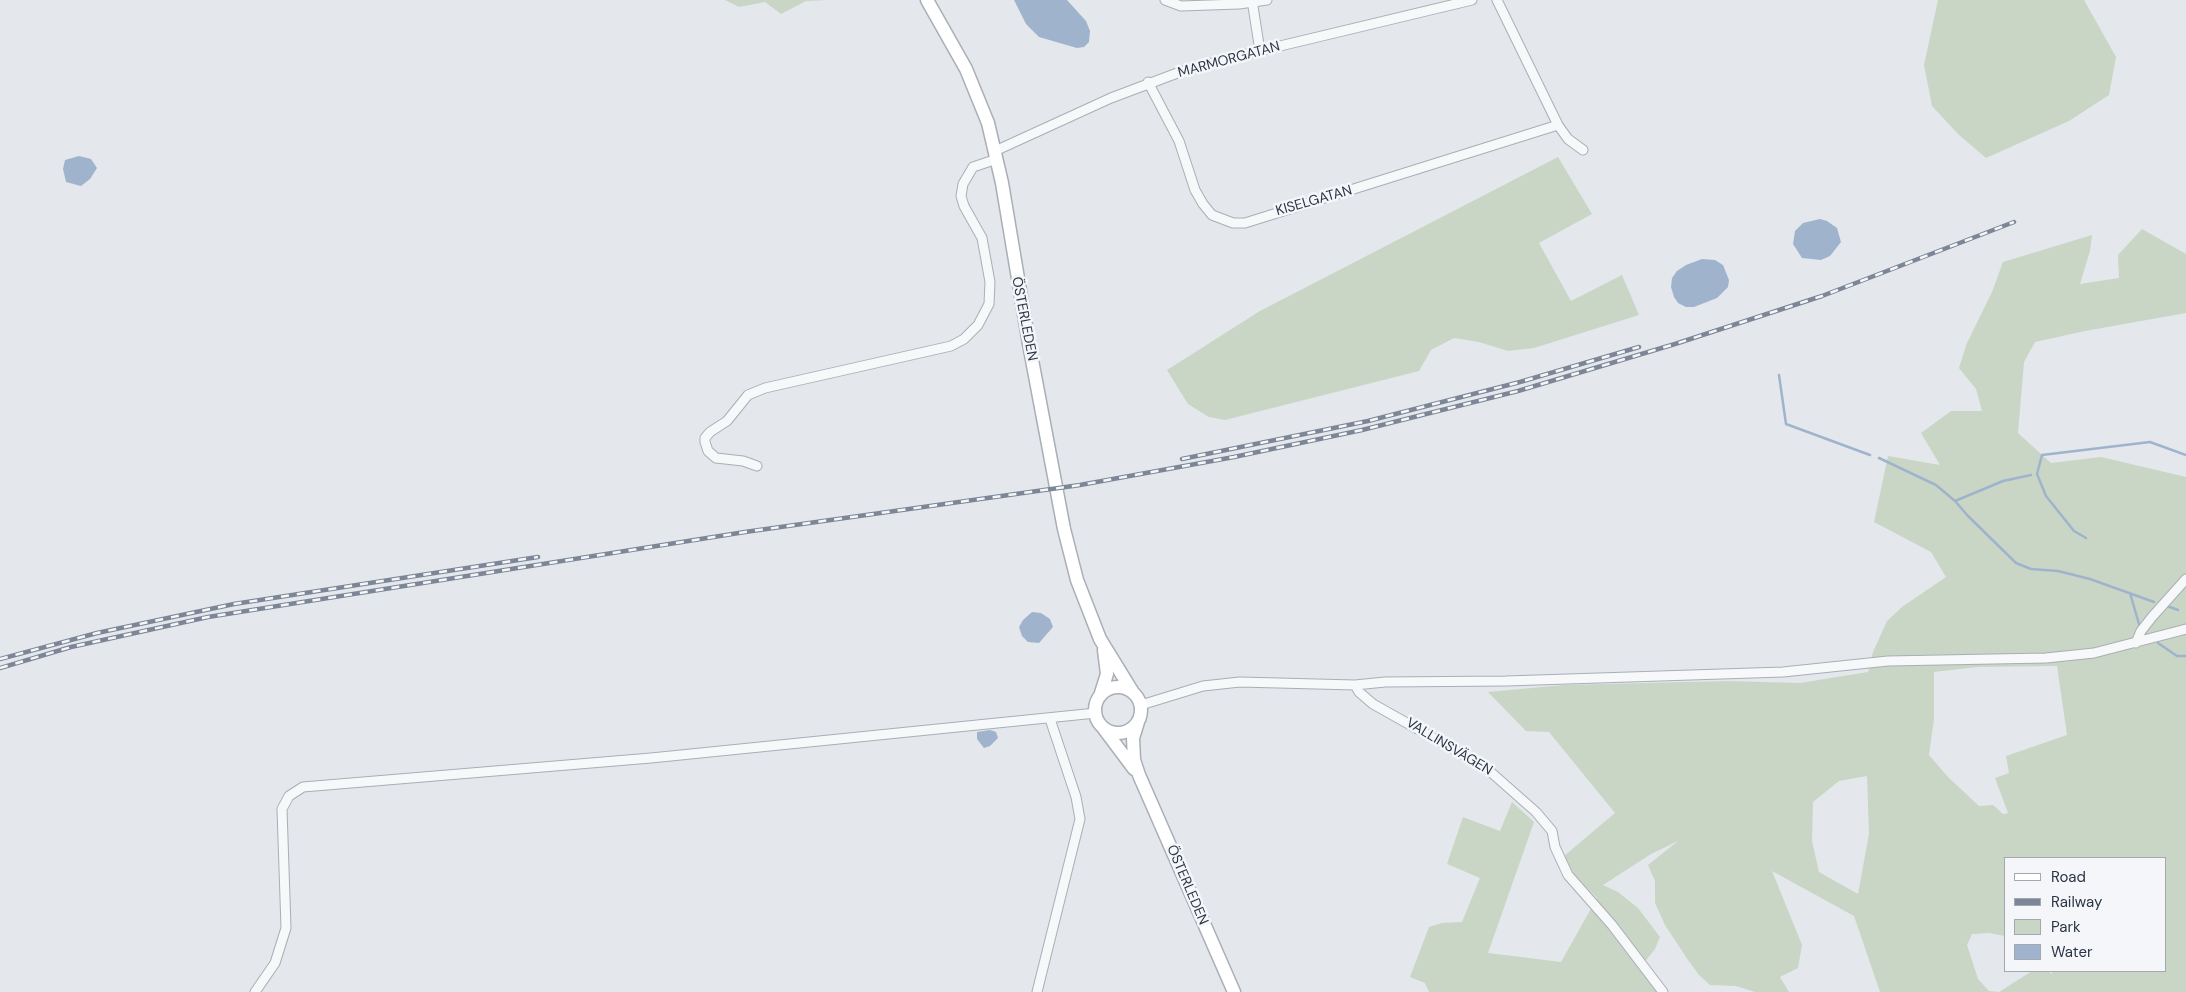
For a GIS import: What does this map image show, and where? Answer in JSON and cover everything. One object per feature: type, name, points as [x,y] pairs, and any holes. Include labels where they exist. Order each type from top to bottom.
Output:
[{"type":"main road","name":"ÖSTERLEDEN","points":[[927,0],[966,69],[988,123],[996,155],[1015,269],[1064,529],[1077,580],[1103,645],[1141,705],[1133,738],[1134,753],[1140,777],[1234,992]]},
{"type":"main road","name":"ÖSTERLEDEN","points":[[1103,645],[1107,669],[1096,705],[1096,714],[1102,726],[1140,777]]},
{"type":"main road","points":[[1100,696],[1107,689],[1117,686],[1132,691]]},
{"type":"main road","points":[[1102,726],[1112,732],[1124,732],[1138,722]]},
{"type":"street","points":[[1165,0],[1181,6],[1267,0]]},
{"type":"street","name":"MARMORGATAN","points":[[757,466],[743,461],[716,458],[708,451],[705,442],[705,438],[710,432],[727,421],[748,395],[766,388],[951,346],[964,339],[978,325],[989,304],[990,282],[982,238],[964,206],[961,196],[963,184],[973,167],[1148,82],[1260,51],[1472,0]]},
{"type":"street","points":[[1497,0],[1558,125],[1568,139],[1583,150]]},
{"type":"street","points":[[1252,1],[1260,51]]},
{"type":"street","name":"KISELGATAN","points":[[1148,82],[1179,141],[1203,204],[1212,215],[1232,223],[1245,223],[1558,125]]},
{"type":"street","points":[[2136,643],[2141,631],[2186,579]]},
{"type":"street","points":[[1141,705],[1183,691],[1220,683],[1262,681],[1355,685],[1385,682],[1506,681],[1783,672],[1888,661],[2046,658],[2094,653],[2186,629]]},
{"type":"street","name":"VALLINSVÄGEN","points":[[1355,685],[1359,692],[1373,704],[1480,764],[1525,801],[1552,831],[1556,847],[1568,875],[1612,925],[1663,992]]},
{"type":"street","points":[[256,992],[276,963],[286,928],[282,809],[289,796],[303,787],[661,757],[1096,714]]},
{"type":"street","points":[[1037,992],[1080,819],[1076,797],[1050,719]]},
{"type":"green space","points":[[725,0],[828,0],[806,1],[781,14],[765,2],[739,7]]},
{"type":"green space","points":[[1938,0],[2084,0],[2116,57],[2109,95],[2069,121],[1986,158],[1958,134],[1932,106],[1924,65]]},
{"type":"green space","points":[[1558,157],[1592,214],[1539,243],[1571,301],[1622,275],[1639,315],[1534,348],[1508,351],[1479,342],[1454,338],[1431,350],[1419,371],[1225,420],[1209,417],[1188,404],[1167,370],[1260,311]]},
{"type":"green space","points":[[2142,229],[2186,254],[2186,313],[2035,342],[2024,362],[2018,433],[2051,463],[2101,457],[2186,477],[2186,992],[1999,992],[1880,992],[1854,916],[1772,871],[1802,945],[1798,968],[1780,977],[1789,992],[1755,992],[1736,986],[1710,985],[1699,975],[1688,960],[1665,925],[1655,903],[1655,881],[1648,865],[1678,841],[1651,854],[1603,885],[1618,892],[1638,908],[1660,937],[1655,949],[1640,968],[1657,992],[1429,992],[1425,983],[1410,977],[1429,927],[1442,923],[1462,922],[1480,878],[1447,864],[1463,817],[1500,831],[1512,802],[1534,822],[1488,953],[1561,962],[1597,898],[1575,876],[1564,856],[1615,813],[1549,732],[1526,731],[1488,692],[1564,685],[1727,681],[1800,683],[1868,672],[1873,652],[1887,621],[1902,607],[1946,577],[1931,552],[1874,522],[1888,456],[1940,465],[1921,433],[1951,411],[1982,411],[1976,389],[1959,368],[1967,343],[1992,292],[2003,262],[2092,235],[2090,251],[2080,284],[2119,278],[2118,255]],"holes":[[[2057,666],[2067,735],[2006,756],[2009,773],[1995,778],[2008,813],[2003,814],[1993,805],[1979,806],[1948,777],[1929,755],[1934,719],[1934,672],[1977,667]],[[1867,776],[1869,834],[1858,894],[1819,872],[1812,841],[1813,802],[1839,781]]]},
{"type":"water","points":[[1014,0],[1067,0],[1086,21],[1090,31],[1089,42],[1084,47],[1077,48],[1039,37],[1026,24]]},
{"type":"water","points":[[79,156],[91,159],[97,168],[90,179],[81,186],[66,182],[63,169],[65,160]]},
{"type":"water","points":[[1820,219],[1827,221],[1837,228],[1841,242],[1830,256],[1821,260],[1802,258],[1793,244],[1795,231],[1803,223]]},
{"type":"water","points":[[1702,259],[1715,260],[1723,265],[1729,280],[1728,287],[1717,298],[1694,307],[1686,307],[1678,303],[1674,297],[1671,287],[1672,278],[1677,271],[1686,265]]},
{"type":"water","points":[[1032,612],[1041,613],[1050,619],[1053,627],[1039,643],[1028,642],[1022,636],[1019,627],[1023,620]]},
{"type":"water","points":[[990,730],[996,732],[998,738],[990,746],[984,748],[977,739],[977,732]]},
{"type":"waterway","points":[[1779,375],[1786,424],[1870,455]]},
{"type":"waterway","points":[[2086,538],[2074,531],[2046,496],[2037,474],[2042,455],[2150,442],[2186,455]]},
{"type":"waterway","points":[[1879,458],[1936,485],[1955,501],[2016,563],[2031,569],[2058,571],[2090,579],[2154,602]]},
{"type":"waterway","points":[[1955,501],[2003,481],[2031,475]]},
{"type":"waterway","points":[[2130,593],[2139,624]]},
{"type":"waterway","points":[[2167,606],[2178,610]]},
{"type":"waterway","points":[[2158,643],[2177,656],[2186,656]]},
{"type":"railway","points":[[0,668],[71,647],[208,617],[745,532],[1080,485],[1234,457],[1362,430],[1518,391],[1675,344],[1822,296],[2014,222]]},
{"type":"railway","points":[[1182,459],[1368,421],[1520,382],[1639,347]]},
{"type":"railway","points":[[0,659],[97,633],[234,604],[538,557]]}]
